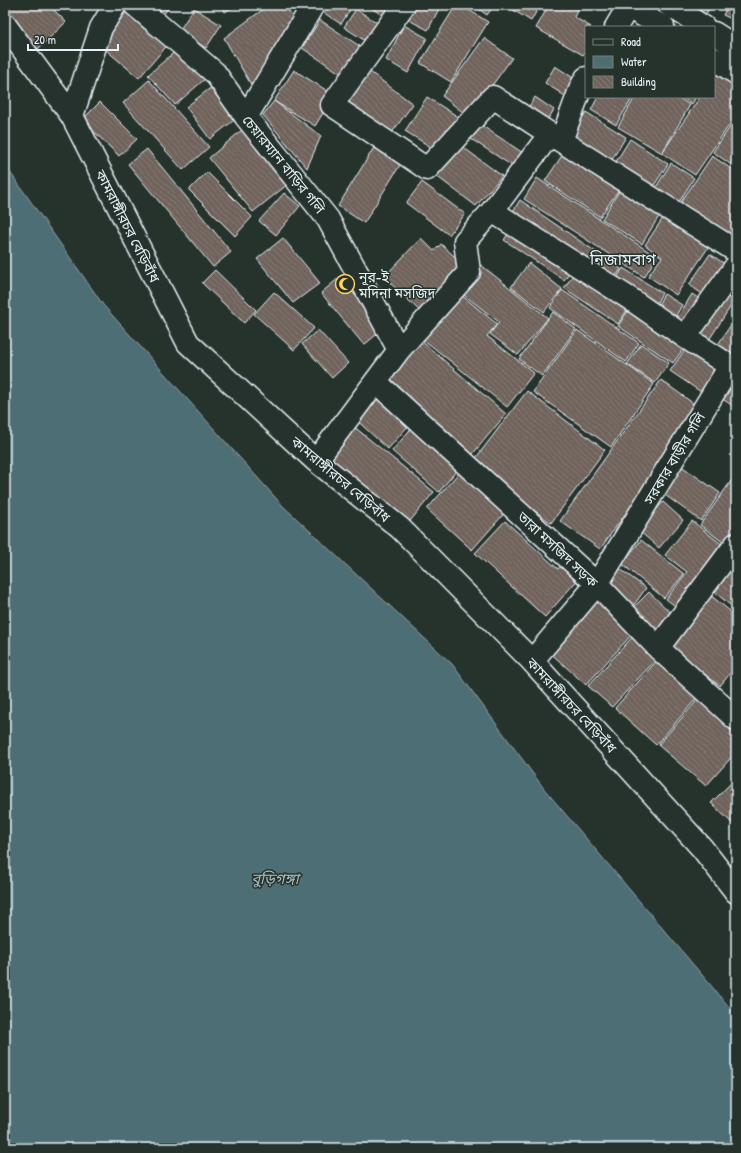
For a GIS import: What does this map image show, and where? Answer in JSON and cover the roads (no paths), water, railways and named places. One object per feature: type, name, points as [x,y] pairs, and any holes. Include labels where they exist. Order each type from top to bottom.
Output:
[{"type":"street","points":[[72,116],[101,28],[115,5]]},
{"type":"street","name":"চেয়ারম্যান বাড়ির গলি","points":[[135,5],[215,73],[246,117],[328,219],[399,350]]},
{"type":"street","points":[[246,117],[313,5]]},
{"type":"street","points":[[404,5],[332,105],[427,169],[493,97],[736,251]]},
{"type":"street","points":[[669,5],[702,26]]},
{"type":"street","points":[[617,26],[628,6],[661,26]]},
{"type":"street","name":"কামরাঙ্গীরচর বেড়িবাঁধ","points":[[5,25],[72,116],[188,343],[316,461],[400,528],[532,661],[702,848],[736,892]]},
{"type":"street","points":[[715,34],[736,47]]},
{"type":"street","points":[[715,60],[736,73]]},
{"type":"street","points":[[316,461],[399,350],[469,272],[465,240],[556,138],[585,80]]},
{"type":"street","points":[[492,210],[629,298],[685,337],[736,266]]},
{"type":"street","name":"সরকার বাড়ীর গলি","points":[[532,661],[597,584],[733,361],[685,337]]},
{"type":"street","name":"তারা মসজিদ সড়ক","points":[[376,382],[597,584],[658,648],[736,719]]},
{"type":"street","points":[[658,648],[736,544]]},
{"type":"water","name":"বুড়িগঙ্গা","points":[[5,165],[104,306],[282,505],[452,664],[545,790],[736,1015],[736,1148],[5,1148]]},
{"type":"place","name":"নূর-ই মদিনা মসজিদ","points":[[345,284]]},
{"type":"district","name":"নিজামবাগ","points":[[623,259]]}]
